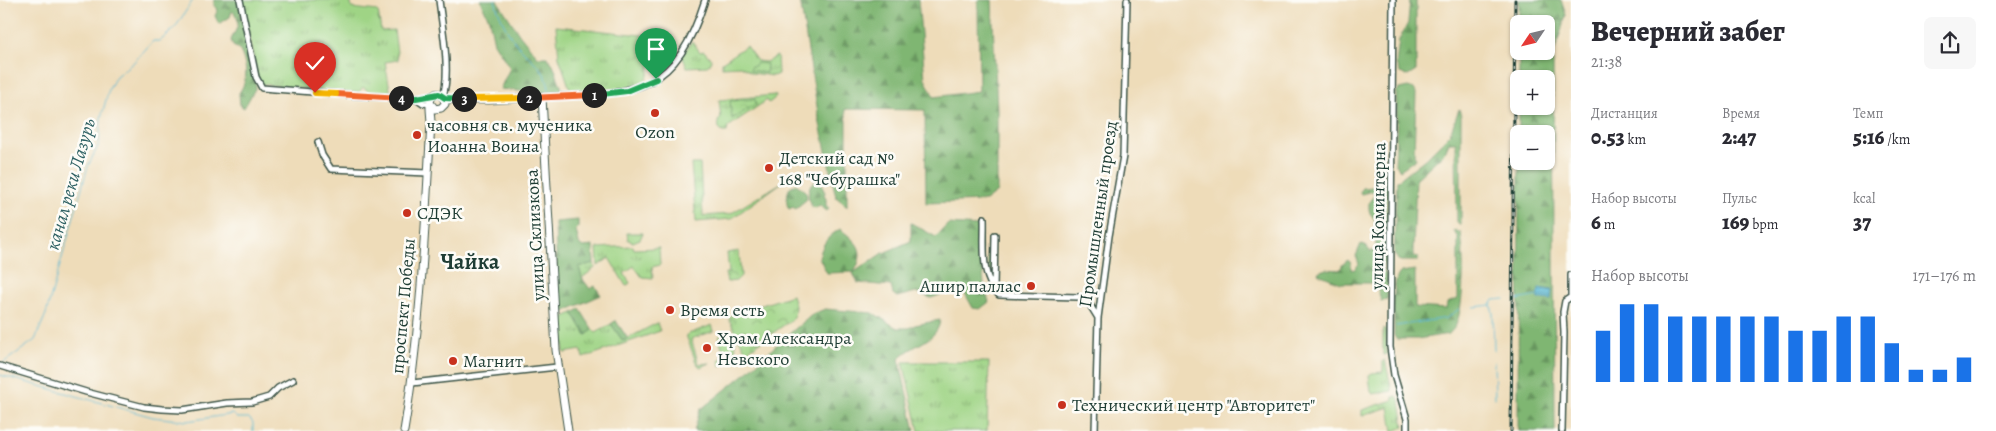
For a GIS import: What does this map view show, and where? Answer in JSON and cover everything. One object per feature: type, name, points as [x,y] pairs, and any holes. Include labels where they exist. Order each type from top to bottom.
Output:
[{"type":"street","points":[[240,0],[256,77],[262,88],[416,98],[435,94],[460,99],[614,94],[636,88],[653,81],[680,56],[693,33],[705,0]]},
{"type":"street","points":[[431,123],[446,103],[444,97],[445,64],[439,0]]},
{"type":"street","name":"Промышленный проезд","points":[[1095,431],[1098,318],[1113,207],[1123,156],[1127,0]]},
{"type":"street","name":"улица Коминтерна","points":[[1393,0],[1390,347],[1394,375],[1407,419],[1408,431]]},
{"type":"street","name":"проспект Победы","points":[[404,431],[412,383],[428,173],[431,98],[435,94]]},
{"type":"street","name":"улица Склизкова","points":[[542,97],[557,367],[568,431]]},
{"type":"street","points":[[416,98],[423,103],[431,104],[436,109],[460,99]]},
{"type":"street","points":[[318,142],[322,155],[331,169],[428,173]]},
{"type":"street","points":[[984,218],[985,262],[988,279],[999,295],[1014,297],[1080,297],[1090,305],[1098,318]]},
{"type":"street","points":[[994,290],[995,235]]},
{"type":"street","points":[[1562,431],[1564,333],[1562,312],[1565,301],[1571,297],[1571,275]]},
{"type":"street","points":[[0,366],[144,407],[182,410],[227,402],[252,402],[269,398],[278,388],[293,380]]},
{"type":"street","points":[[412,383],[557,367]]},
{"type":"green space","points":[[214,0],[238,0],[256,87],[244,108],[240,105],[239,93],[246,77],[244,60],[239,49],[233,46],[231,40],[238,25],[237,18],[232,11],[230,17],[219,24],[215,16],[218,9],[214,6]]},
{"type":"green space","points":[[242,0],[350,0],[352,8],[378,11],[381,31],[394,30],[398,60],[385,62],[391,95],[370,92],[363,87],[359,92],[343,93],[262,84],[258,80]]},
{"type":"green space","points":[[480,0],[497,0],[520,35],[538,57],[547,57],[553,64],[563,92],[540,93],[500,89],[510,68],[494,43],[489,19]]},
{"type":"green space","points":[[800,0],[918,0],[925,79],[934,97],[979,91],[978,0],[992,0],[997,110],[997,192],[985,201],[926,203],[925,110],[845,109],[847,121],[847,206],[836,197],[819,119]]},
{"type":"green space","points":[[1410,0],[1416,0],[1416,71],[1408,76],[1400,73],[1396,64],[1399,40],[1408,23]]},
{"type":"green space","points":[[1519,0],[1561,0],[1566,15],[1555,50],[1555,15],[1519,15]]},
{"type":"green space","points":[[556,26],[651,36],[649,75],[642,83],[633,86],[600,91],[571,92],[559,57]]},
{"type":"green space","points":[[692,41],[700,52],[704,51],[711,59],[710,64],[707,66],[687,67],[682,56]]},
{"type":"green space","points":[[746,46],[757,61],[766,62],[777,56],[778,74],[773,76],[752,73],[741,66],[722,67],[722,62]]},
{"type":"green space","points":[[1519,60],[1553,60],[1553,70],[1519,70]]},
{"type":"green space","points":[[757,63],[767,64],[766,73],[750,70],[751,66],[755,66]]},
{"type":"green space","points":[[1408,87],[1414,89],[1416,93],[1414,155],[1416,159],[1400,170],[1395,165],[1396,92],[1399,89]]},
{"type":"green space","points":[[775,95],[776,97],[769,103],[767,100],[728,127],[727,132],[722,132],[719,129],[718,121],[721,118],[719,100]]},
{"type":"green space","points":[[755,99],[756,104],[732,119],[730,101]]},
{"type":"green space","points":[[1459,109],[1461,116],[1461,225],[1457,222],[1456,142],[1449,142],[1445,152],[1416,179],[1413,257],[1418,258],[1418,261],[1399,261],[1394,254],[1397,181],[1425,159],[1450,134]]},
{"type":"green space","points":[[1519,115],[1553,115],[1553,125],[1519,125]]},
{"type":"green space","points":[[691,164],[700,164],[703,216],[730,214],[781,183],[731,219],[696,222]]},
{"type":"green space","points":[[1519,170],[1554,170],[1555,431],[1518,431]]},
{"type":"green space","points":[[818,180],[823,185],[826,206],[829,208],[827,211],[819,205],[816,208],[812,207],[810,201],[811,184]]},
{"type":"green space","points":[[1381,182],[1385,182],[1388,187],[1386,204],[1388,234],[1386,260],[1381,267],[1388,278],[1387,299],[1381,301],[1376,283],[1340,283],[1318,272],[1326,269],[1340,270],[1348,260],[1351,263],[1351,270],[1355,269],[1359,264],[1356,256],[1361,244],[1365,245],[1370,251],[1376,251],[1375,220],[1370,213],[1369,202],[1376,193],[1373,191],[1361,194],[1360,192],[1363,188],[1373,187]]},
{"type":"green space","points":[[796,184],[806,192],[807,199],[795,209],[793,207],[789,209],[787,201],[788,192],[790,187]]},
{"type":"green space","points":[[578,220],[578,228],[576,230],[579,244],[583,247],[593,246],[594,263],[579,267],[582,278],[590,289],[595,286],[601,295],[561,313],[561,304],[558,304],[555,222]]},
{"type":"green space","points":[[911,223],[936,237],[948,224],[979,226],[984,285],[989,302],[980,309],[973,308],[963,290],[957,289],[931,298],[916,292],[897,297],[893,294],[891,286],[858,283],[853,273],[881,254],[911,241]]},
{"type":"green space","points":[[840,229],[858,247],[860,258],[854,272],[827,273],[819,257],[826,241]]},
{"type":"green space","points":[[1455,230],[1461,233],[1463,266],[1461,304],[1455,326],[1449,334],[1417,339],[1396,339],[1394,335],[1394,292],[1395,284],[1401,272],[1415,270],[1415,307],[1446,309],[1447,303],[1458,299],[1458,236],[1454,232]]},
{"type":"green space","points":[[627,233],[643,233],[640,239],[633,242],[628,240]]},
{"type":"green space","points":[[992,240],[991,276],[988,263],[988,241]]},
{"type":"green space","points":[[633,246],[634,249],[659,248],[660,265],[652,267],[653,278],[642,277],[634,266],[624,273],[630,283],[626,286],[609,258],[598,266],[597,248]]},
{"type":"green space","points":[[739,251],[741,276],[736,281],[727,282],[725,273],[729,273],[727,253]]},
{"type":"green space","points":[[594,263],[595,268],[582,278],[579,267]]},
{"type":"green space","points":[[792,295],[795,305],[794,318],[746,352],[729,319],[732,315]]},
{"type":"green space","points":[[580,309],[593,330],[586,335],[573,313]]},
{"type":"green space","points":[[825,309],[873,313],[897,328],[909,328],[940,320],[938,327],[929,338],[899,359],[915,431],[694,431],[700,410],[745,374],[813,314]]},
{"type":"green space","points":[[573,313],[586,335],[593,330],[596,333],[611,324],[623,341],[657,323],[660,331],[583,358],[581,350],[564,353],[561,318]]},
{"type":"green space","points":[[615,321],[628,339],[623,341],[611,324]]},
{"type":"green space","points":[[712,325],[714,331],[691,339],[699,364],[710,363],[700,367],[696,362],[686,335]]},
{"type":"green space","points":[[1383,329],[1386,330],[1387,354],[1383,355]]},
{"type":"green space","points":[[730,331],[735,341],[735,351],[730,360],[721,366],[719,361],[724,355],[719,337]]},
{"type":"green space","points":[[1385,360],[1392,391],[1373,394],[1371,392],[1369,375],[1383,372],[1383,361]]},
{"type":"green space","points":[[903,362],[989,362],[987,431],[919,431]]},
{"type":"green space","points":[[1397,396],[1400,402],[1404,427],[1393,431],[1389,407],[1362,416],[1362,410],[1393,400],[1393,397]]},
{"type":"water","points":[[1539,288],[1552,290],[1551,300],[1538,299]]},
{"type":"waterway","name":"канал реки Лазурь","points":[[3,363],[35,340],[46,314],[88,166],[99,144],[101,118],[109,89],[116,76],[134,62],[153,41],[160,41],[175,28],[193,0]]},
{"type":"waterway","points":[[495,0],[512,38],[546,77],[549,93]]},
{"type":"waterway","points":[[1516,300],[1538,296]]},
{"type":"waterway","points":[[1474,307],[1491,305],[1494,300],[1505,299]]},
{"type":"waterway","points":[[1491,305],[1494,350]]},
{"type":"waterway","points":[[1396,326],[1447,318],[1459,309]]},
{"type":"waterway","points":[[1494,362],[1495,398]]},
{"type":"waterway","points":[[0,375],[153,417],[187,421],[233,414],[237,418],[249,418],[253,423],[253,431]]},
{"type":"railway","points":[[1511,431],[1515,0]]},
{"type":"place","name":"Ozon","points":[[655,113]]},
{"type":"place","name":"часовня св. мученика Иоанна Воина","points":[[417,135]]},
{"type":"place","name":"Детский сад № 168 \"Чебурашка\"","points":[[769,168]]},
{"type":"place","name":"СДЭК","points":[[407,213]]},
{"type":"place","name":"Ашир паллас","points":[[1031,286]]},
{"type":"place","name":"Время есть","points":[[670,310]]},
{"type":"place","name":"Храм Александра Невского","points":[[707,348]]},
{"type":"place","name":"Магнит","points":[[453,361]]},
{"type":"place","name":"Технический центр \"Авторитет\"","points":[[1062,405]]},
{"type":"district","name":"Чайка","points":[[470,261]]},
{"type":"route","points":[[315,93],[416,98],[441,94],[445,98],[489,100],[614,94],[636,88],[656,79]]}]
